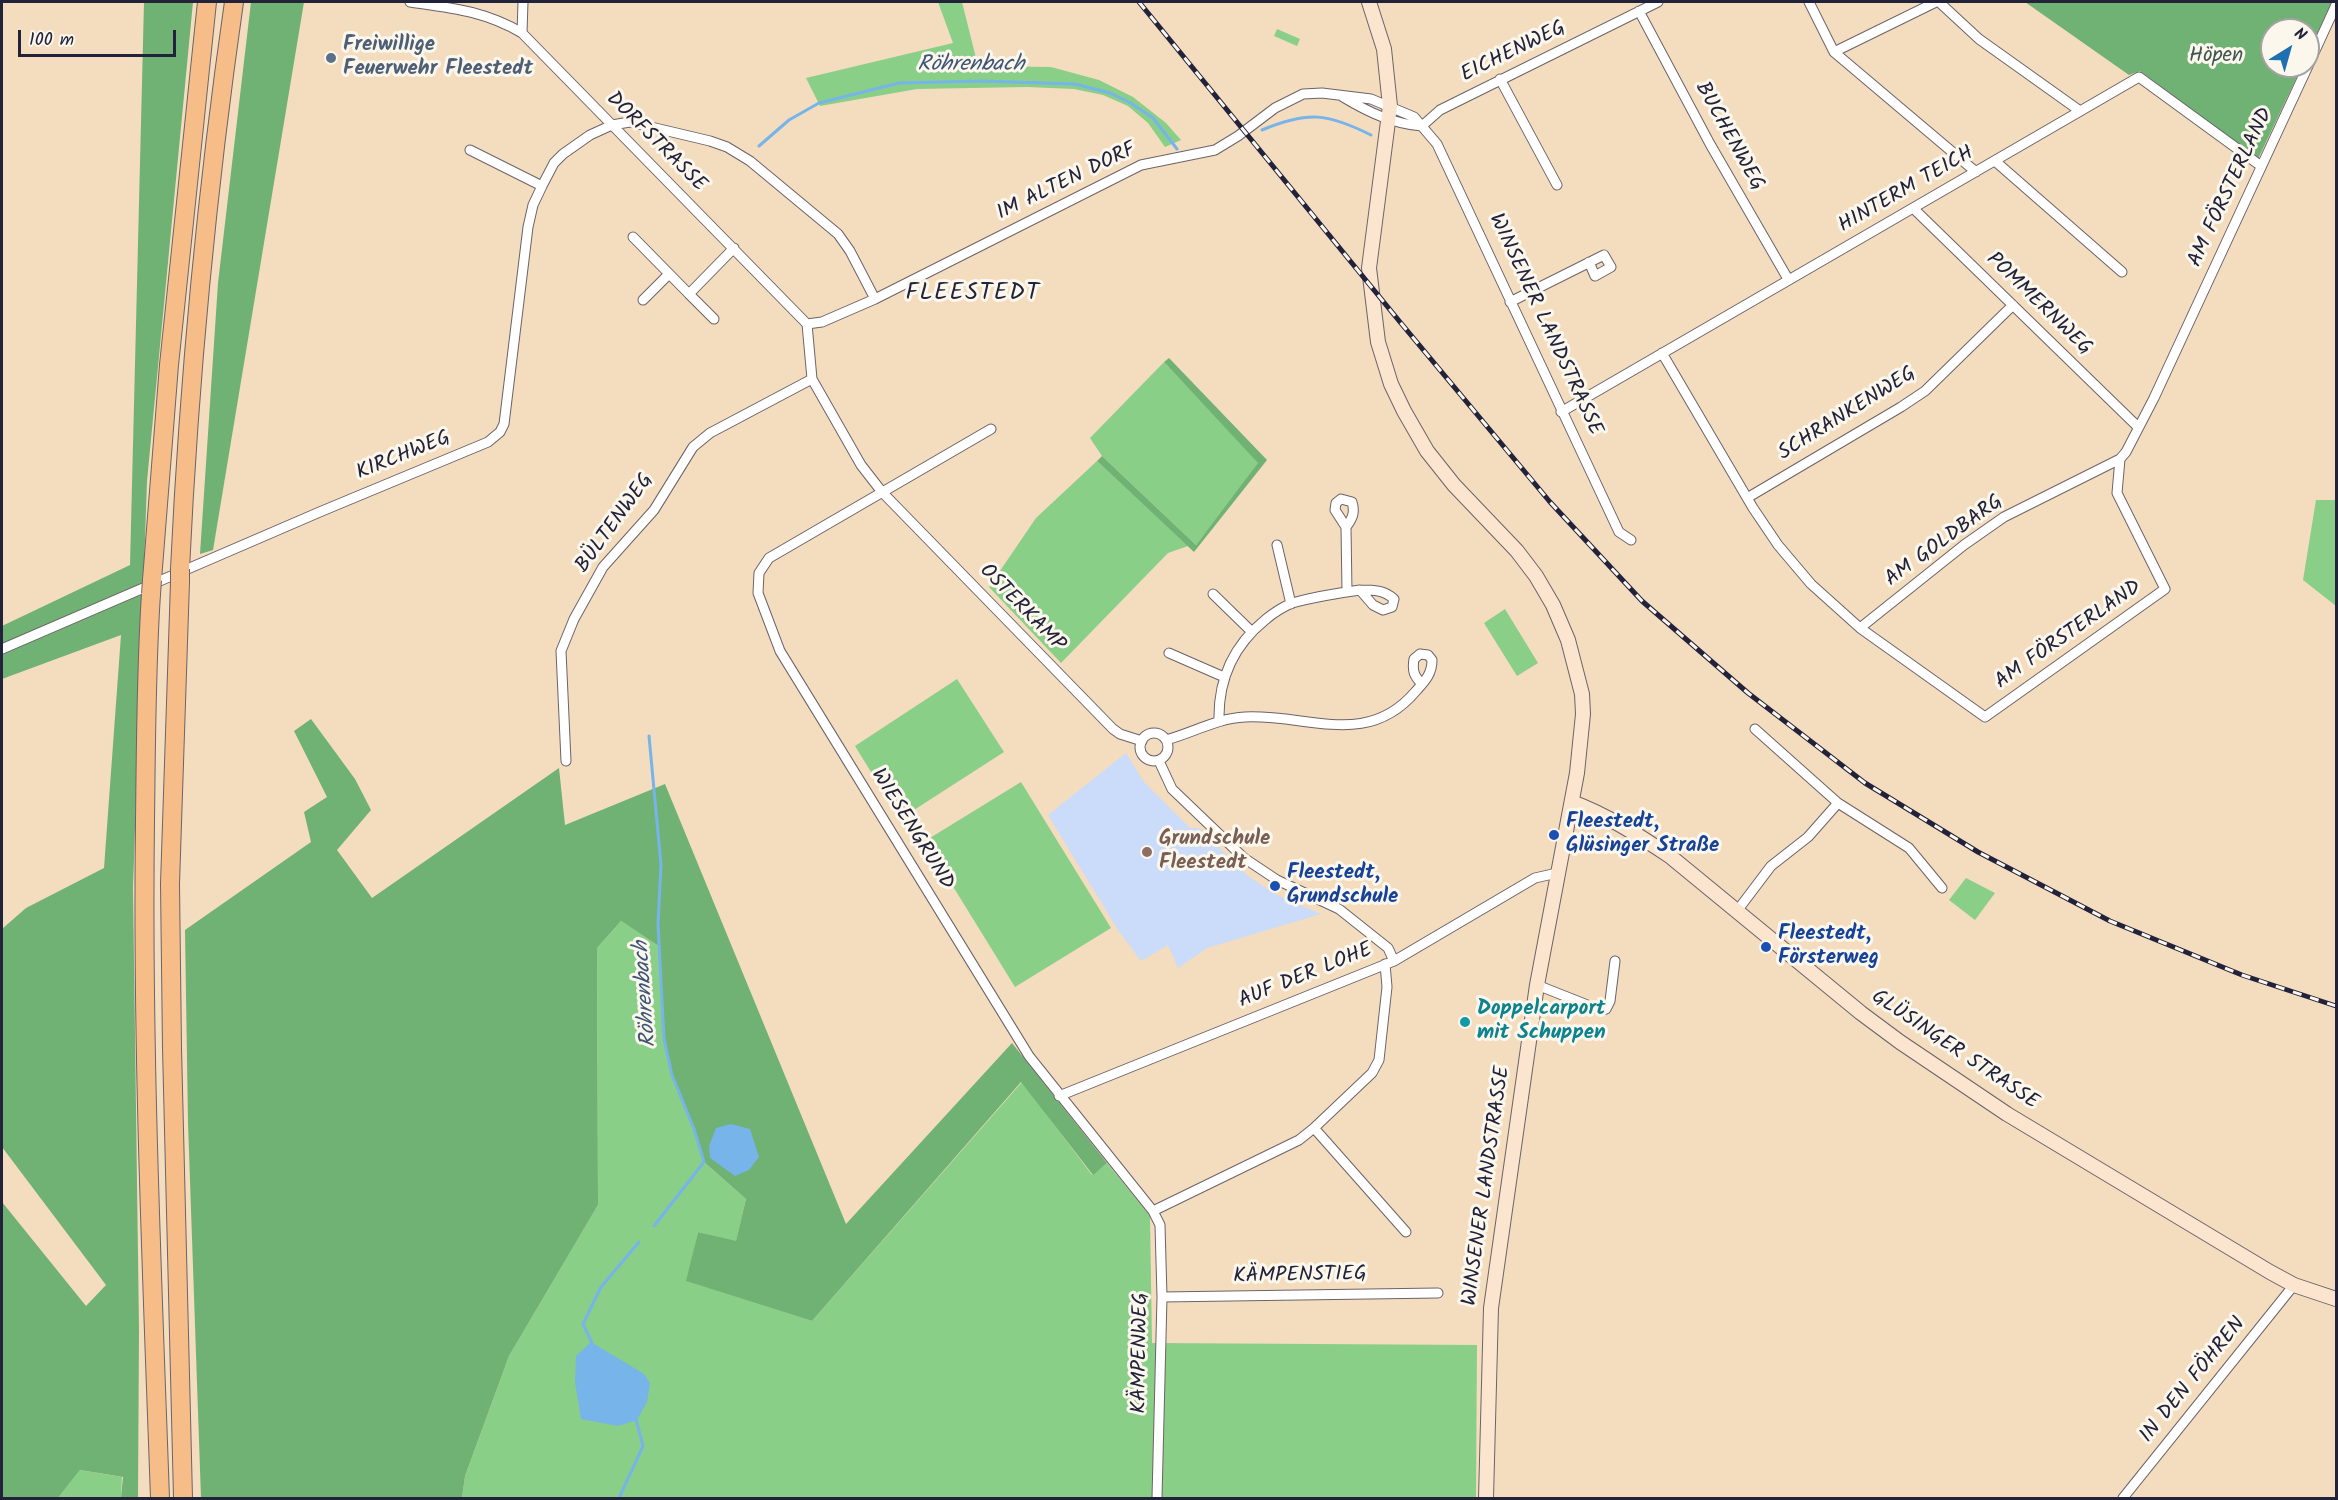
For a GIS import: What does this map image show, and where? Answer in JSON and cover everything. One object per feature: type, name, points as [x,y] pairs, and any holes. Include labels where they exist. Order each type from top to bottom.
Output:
[{"type":"highway","points":[[160,1498],[145,1079],[146,742],[152,587],[169,365],[207,2]]},
{"type":"highway","points":[[183,1498],[170,895],[180,575],[192,368],[213,167],[234,2]]},
{"type":"street","name":"DORFSTRASSE","points":[[410,2],[473,12],[500,20],[522,33],[807,324]]},
{"type":"street","points":[[473,2],[473,12]]},
{"type":"street","points":[[522,33],[523,2]]},
{"type":"street","name":"WINSENER LANDSTRASSE","points":[[1369,2],[1384,49],[1390,113],[1369,268],[1378,342],[1391,384],[1427,451],[1454,484],[1517,551],[1553,604],[1568,640],[1580,685],[1583,714],[1582,741],[1538,985],[1491,1308],[1486,1498]]},
{"type":"street","name":"EICHENWEG","points":[[1422,126],[1440,110],[1658,2]]},
{"type":"street","points":[[1809,2],[1834,52],[1976,172]]},
{"type":"street","points":[[1834,52],[1938,2],[1979,39],[2080,111]]},
{"type":"street","name":"AM FÖRSTERLAND","points":[[2320,41],[2337,5]]},
{"type":"street","name":"BUCHENWEG","points":[[1640,11],[1710,144],[1788,279]]},
{"type":"street","name":"HINTERM TEICH","points":[[1561,412],[2139,77],[2261,166]]},
{"type":"street","name":"AM FÖRSTERLAND","points":[[1662,353],[1747,498],[1778,545],[1811,584],[1860,628],[1985,717],[2165,590],[2117,493],[2120,459],[2126,452],[2193,317],[2302,78]]},
{"type":"street","points":[[1500,79],[1557,185]]},
{"type":"street","name":"IM ALTEN DORF","points":[[807,324],[822,322],[875,299],[1141,165],[1215,150],[1289,100],[1311,93],[1364,97],[1390,113]]},
{"type":"street","name":"IM ALTEN DORF","points":[[1342,96],[1390,113]]},
{"type":"street","name":"WINSENER LANDSTRASSE","points":[[1390,113],[1414,117],[1437,144],[1618,532],[1631,540]]},
{"type":"street","points":[[612,125],[630,122],[710,141],[727,147],[750,161],[838,234],[850,250],[875,299]]},
{"type":"street","name":"KIRCHWEG","points":[[2,649],[488,442],[500,432],[504,424],[528,227],[533,206],[554,163],[590,135],[612,125]]},
{"type":"street","points":[[470,150],[542,186]]},
{"type":"street","points":[[1995,161],[2122,272]]},
{"type":"street","name":"POMMERNWEG","points":[[1914,209],[2138,426]]},
{"type":"street","points":[[633,237],[714,319]]},
{"type":"street","points":[[689,294],[734,248]]},
{"type":"street","points":[[1510,303],[1589,262]]},
{"type":"street","points":[[643,300],[669,274]]},
{"type":"street","name":"SCHRANKENWEG","points":[[1747,498],[1925,391],[2013,305]]},
{"type":"street","name":"OSTERKAMP","points":[[807,324],[813,379],[861,465],[882,492],[1113,729],[1120,734],[1142,741],[1146,736],[1157,734],[1166,740]]},
{"type":"street","name":"BÜLTENWEG","points":[[566,761],[561,651],[574,619],[603,567],[654,510],[693,447],[710,433],[813,379]]},
{"type":"street","points":[[882,492],[991,429]]},
{"type":"street","name":"AM GOLDBARG","points":[[1860,628],[1964,544],[2004,518],[2120,459]]},
{"type":"street","name":"WIESENGRUND","points":[[882,492],[770,558],[759,573],[758,593],[780,651],[1029,1056],[1153,1211]]},
{"type":"street","points":[[1346,526],[1347,592]]},
{"type":"street","points":[[1277,545],[1291,604]]},
{"type":"street","points":[[1219,721],[1218,701],[1224,677],[1236,651],[1251,631],[1291,604],[1360,590]]},
{"type":"street","points":[[1214,594],[1251,631]]},
{"type":"street","points":[[1169,653],[1224,677]]},
{"type":"street","points":[[1142,741],[1140,749],[1143,757],[1150,761],[1159,761],[1167,752],[1166,740],[1219,721],[1243,717],[1337,725],[1371,723],[1388,717],[1404,705],[1422,684]]},
{"type":"street","points":[[1755,729],[1838,803],[1909,848],[1942,888]]},
{"type":"street","points":[[1153,1211],[1299,1140],[1372,1072],[1379,1060],[1390,962],[1388,948],[1339,909],[1277,880],[1244,858],[1172,789],[1159,761]]},
{"type":"street","name":"GLÜSINGER STRASSE","points":[[1572,802],[1589,808],[1618,824],[1671,857],[1861,1013],[2007,1114],[2294,1285],[2337,1299]]},
{"type":"street","points":[[1737,911],[1771,866],[1808,837],[1838,803]]},
{"type":"street","name":"AUF DER LOHE","points":[[1059,1096],[1390,962],[1536,878],[1557,873]]},
{"type":"street","points":[[1538,985],[1600,1010],[1606,1009],[1610,1001],[1615,961]]},
{"type":"street","points":[[1314,1128],[1406,1232]]},
{"type":"street","name":"KÄMPENWEG","points":[[1153,1211],[1160,1225],[1162,1297],[1157,1498]]},
{"type":"street","name":"IN DEN FÖHREN","points":[[2123,1498],[2294,1285]]},
{"type":"street","name":"KÄMPENSTIEG","points":[[1162,1297],[1438,1293]]},
{"type":"shaded area","name":"Grundschule Fleestedt","points":[[1126,753],[1144,782],[1190,828],[1199,828],[1248,876],[1275,894],[1321,914],[1207,948],[1178,968],[1168,945],[1141,961],[1118,930],[1048,815]]},
{"type":"green space","points":[[144,2],[193,2],[147,481],[133,887],[139,1329],[138,1498],[121,1498],[123,1477],[80,1470],[58,1498],[2,1498],[2,1202],[86,1306],[106,1285],[2,1147],[2,929],[26,908],[104,868],[121,635],[2,679],[2,626],[130,565]]},
{"type":"green space","points":[[251,2],[304,2],[213,550],[200,554],[218,283]]},
{"type":"green space","points":[[938,2],[962,2],[978,66],[1051,67],[1099,80],[1133,97],[1166,123],[1181,140],[1165,147],[1148,123],[1128,106],[1103,95],[1074,89],[1027,87],[917,89],[820,106],[806,78],[953,43]]},
{"type":"green space","name":"Höpen","points":[[2025,2],[2332,2],[2320,28],[2320,18],[2260,18],[2260,78],[2296,78],[2258,159],[2140,71],[2129,75]]},
{"type":"green space","points":[[1277,29],[1300,39],[1297,46],[1274,36]]},
{"type":"green space","points":[[1169,358],[1267,460],[1194,552],[1097,461],[1102,456],[1196,545],[1258,463],[1164,362]]},
{"type":"green space","points":[[1164,362],[1259,463],[1196,545],[1102,456],[1090,438]]},
{"type":"green space","points":[[1097,461],[1188,546],[1168,553],[1061,663],[989,587],[1036,518]]},
{"type":"green space","points":[[2316,500],[2336,500],[2336,606],[2303,580]]},
{"type":"green space","points":[[1505,609],[1538,663],[1517,676],[1484,623]]},
{"type":"green space","points":[[957,679],[1004,752],[900,819],[855,746]]},
{"type":"green space","points":[[311,719],[355,779],[371,810],[337,850],[372,898],[559,768],[565,825],[665,784],[846,1224],[1012,1043],[1107,1163],[1093,1175],[1021,1082],[812,1321],[686,1281],[698,1232],[736,1241],[746,1199],[704,1162],[694,1129],[672,1075],[664,1039],[660,947],[621,921],[597,948],[598,1205],[509,1356],[465,1476],[462,1498],[201,1498],[188,1123],[185,930],[311,842],[304,812],[327,797],[294,731]]},
{"type":"green space","points":[[1021,782],[1111,928],[1015,987],[925,841]]},
{"type":"green space","points":[[1966,878],[1995,893],[1975,920],[1949,900]]},
{"type":"green space","points":[[621,921],[660,947],[664,1039],[704,1162],[746,1199],[736,1242],[698,1232],[687,1281],[812,1321],[1022,1082],[1092,1175],[1107,1163],[1150,1216],[1152,1343],[1477,1345],[1476,1498],[462,1498],[465,1476],[509,1356],[598,1205],[597,948]]},
{"type":"green space","points":[[80,1470],[122,1477],[121,1498],[58,1498]]},
{"type":"water","points":[[731,1124],[750,1129],[759,1157],[749,1170],[735,1176],[710,1158],[709,1146],[716,1128]]},
{"type":"water","points":[[591,1342],[644,1374],[650,1383],[647,1402],[637,1420],[618,1426],[581,1419],[575,1382],[576,1356]]},
{"type":"waterway","name":"Röhrenbach","points":[[759,146],[789,120],[819,103],[899,83],[981,81],[1075,84],[1110,93],[1153,118],[1177,149]]},
{"type":"waterway","name":"Röhrenbach","points":[[1262,130],[1292,120],[1317,117],[1342,122],[1371,135]]},
{"type":"waterway","name":"Röhrenbach","points":[[649,736],[661,865],[658,924],[664,1039],[672,1075],[694,1129],[704,1162],[654,1226]]},
{"type":"waterway","name":"Röhrenbach","points":[[592,1343],[583,1324],[601,1287],[639,1242]]},
{"type":"waterway","name":"Röhrenbach","points":[[619,1498],[643,1446],[636,1419]]},
{"type":"railway","points":[[1139,2],[1550,502],[1642,601],[1748,693],[1865,783],[1978,852],[2110,921],[2242,975],[2336,1006]]},
{"type":"place","name":"Freiwillige Feuerwehr Fleestedt","points":[[331,58]]},
{"type":"place","name":"Fleestedt, Glüsinger Straße","points":[[1554,835]]},
{"type":"place","name":"Grundschule Fleestedt","points":[[1147,852]]},
{"type":"place","name":"Fleestedt, Grundschule","points":[[1275,886]]},
{"type":"place","name":"Fleestedt, Försterweg","points":[[1766,947]]},
{"type":"place","name":"Doppelcarport mit Schuppen","points":[[1465,1022]]},
{"type":"district","name":"FLEESTEDT","points":[[973,295]]}]
